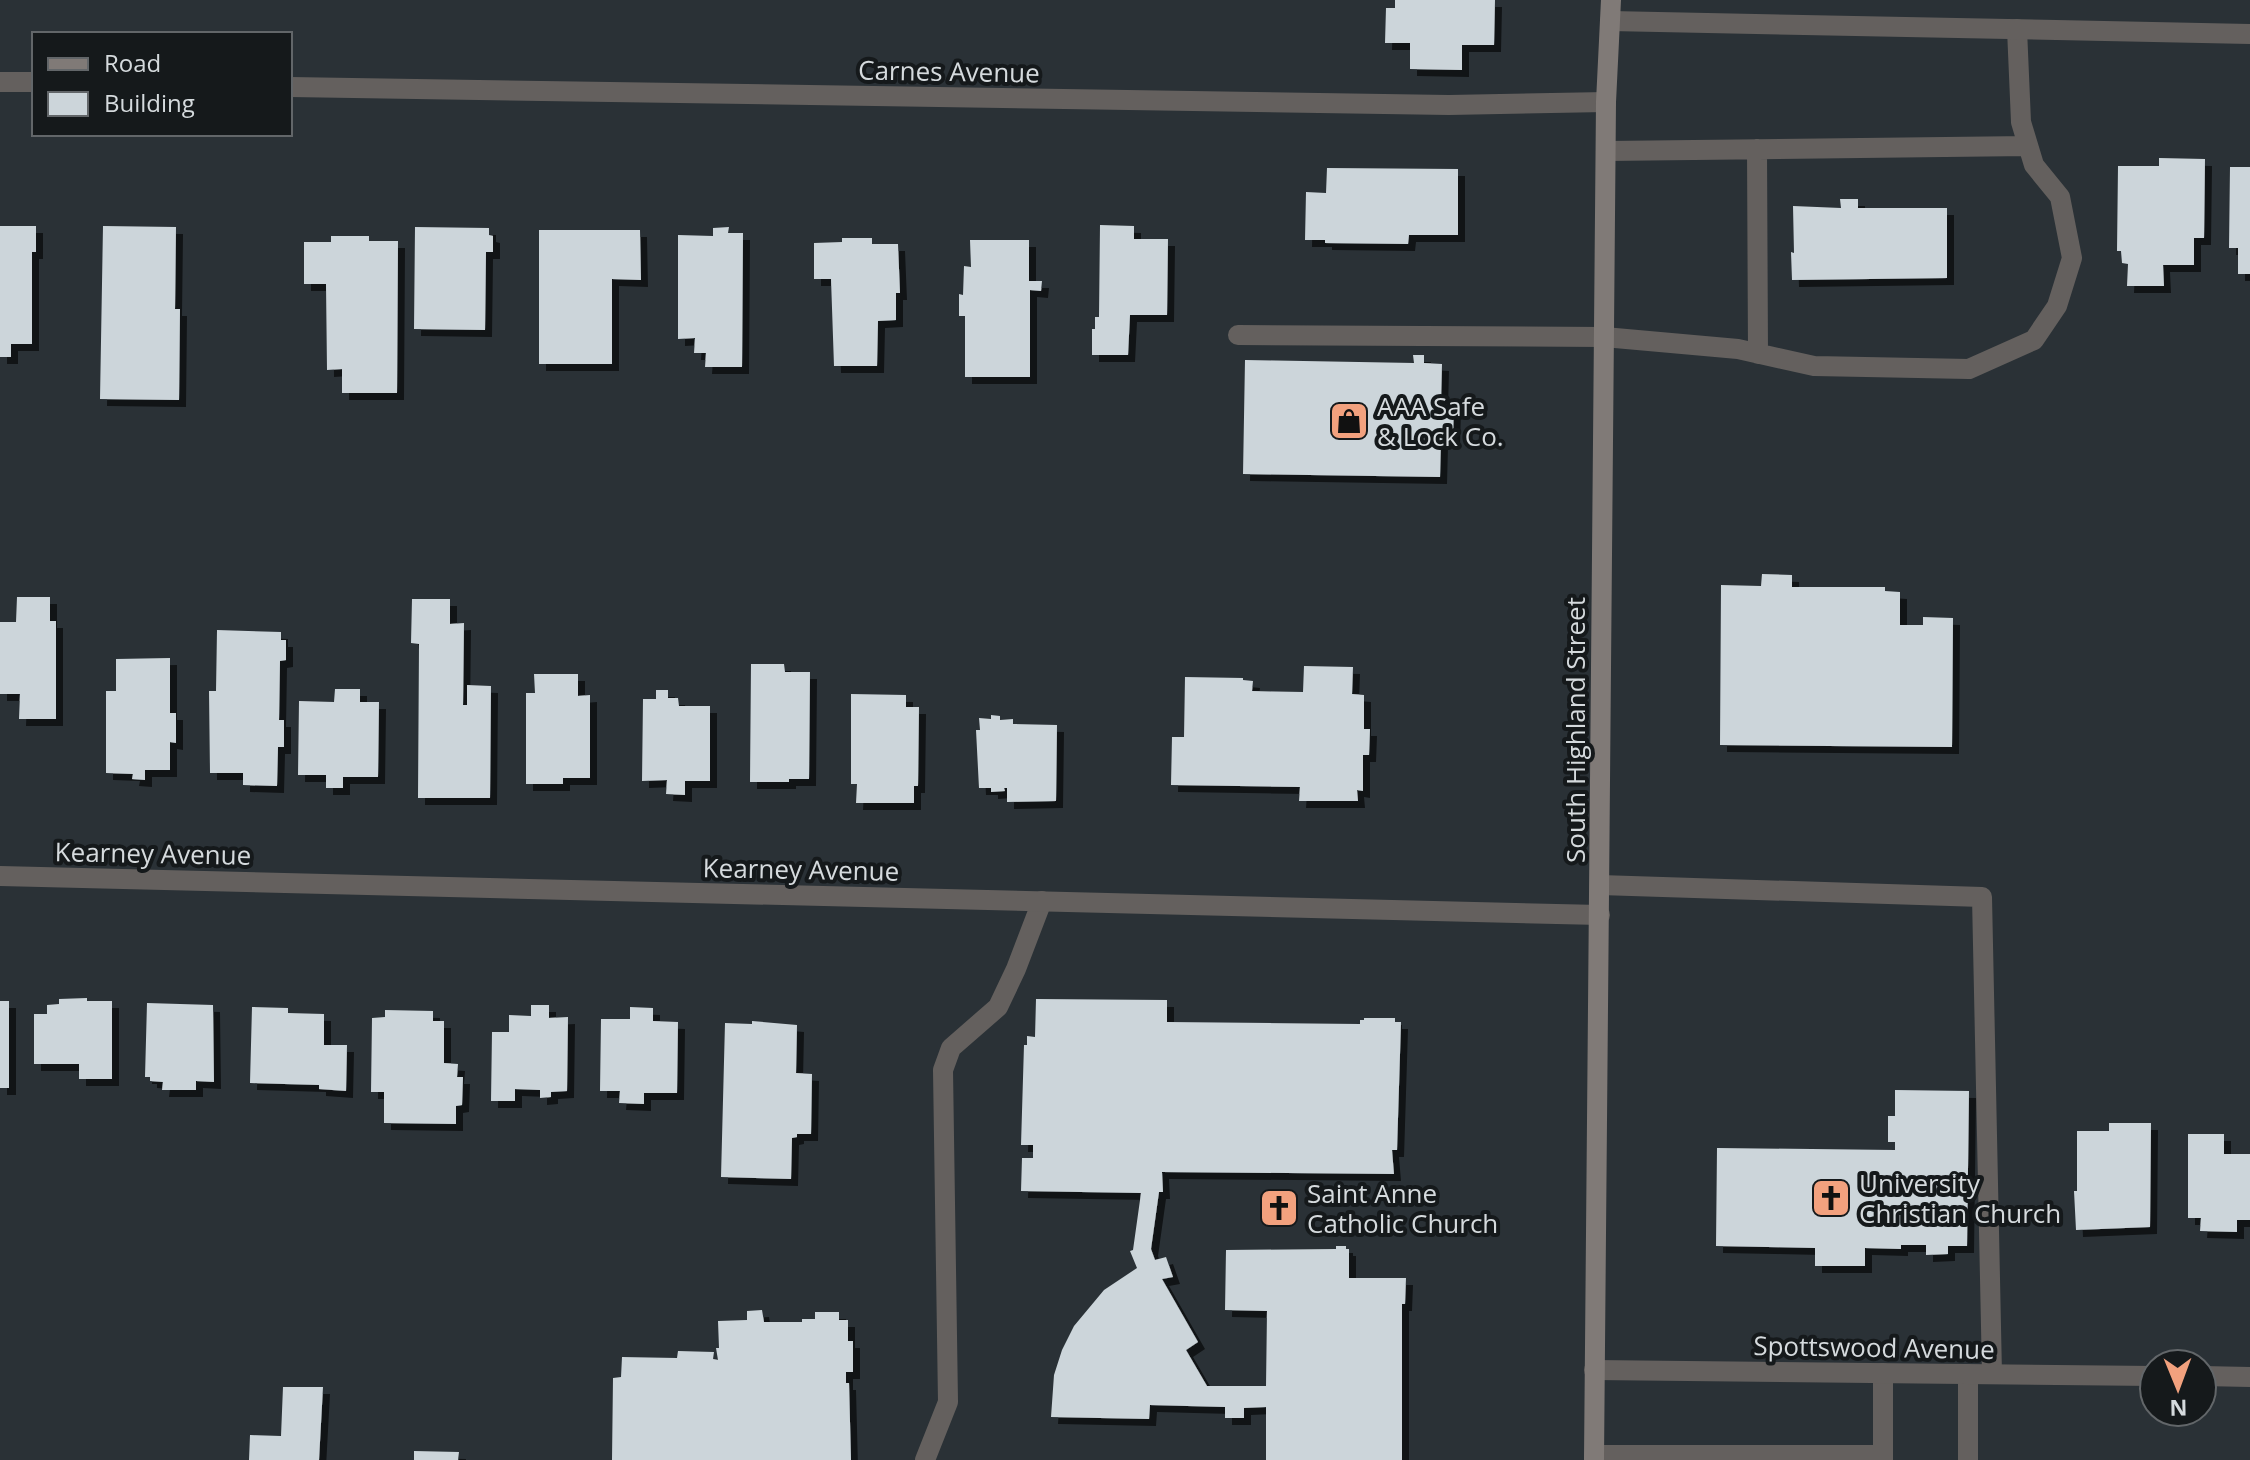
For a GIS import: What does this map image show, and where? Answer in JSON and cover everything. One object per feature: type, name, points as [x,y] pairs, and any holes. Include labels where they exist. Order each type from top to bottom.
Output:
[{"type":"main road","name":"South Highland Street","points":[[1594,1457],[1606,102],[1610,10]]},
{"type":"street","points":[[1610,10],[2017,29],[2250,34]]},
{"type":"street","points":[[1238,335],[1604,337],[1738,349],[1814,366],[1969,369],[2034,340],[2057,306],[2072,258],[2060,197],[2034,165],[2021,122],[2017,29]]},
{"type":"street","points":[[0,82],[32,82]]},
{"type":"street","name":"Carnes Avenue","points":[[292,87],[1449,105],[1606,102]]},
{"type":"street","points":[[1607,151],[2028,146]]},
{"type":"street","points":[[1757,149],[1758,354]]},
{"type":"street","name":"Kearney Avenue","points":[[0,876],[1600,915]]},
{"type":"street","points":[[1600,885],[1982,897],[1992,1374]]},
{"type":"street","points":[[925,1460],[948,1402],[943,1070],[951,1048],[998,1007],[1042,901]]},
{"type":"street","name":"Spottswood Avenue","points":[[1594,1370],[2138,1376]]},
{"type":"street","points":[[1594,1457],[1883,1457],[1883,1373]]},
{"type":"street","points":[[1968,1374],[1968,1460]]},
{"type":"street","points":[[2218,1376],[2250,1377]]},
{"type":"building","points":[[1395,0],[1495,0],[1494,45],[1462,45],[1462,70],[1410,69],[1410,43],[1385,43],[1386,8],[1395,8]]},
{"type":"building","points":[[2159,158],[2205,159],[2204,238],[2194,238],[2194,265],[2163,265],[2164,286],[2127,286],[2128,264],[2122,263],[2121,251],[2117,251],[2118,166],[2159,166]]},
{"type":"building","points":[[2230,167],[2250,167],[2250,274],[2238,274],[2238,248],[2229,248]]},
{"type":"building","points":[[1327,168],[1458,169],[1458,235],[1409,235],[1408,244],[1305,240],[1306,192],[1326,193]]},
{"type":"building","points":[[1840,199],[1858,199],[1858,208],[1947,208],[1947,278],[1792,280],[1793,206],[1841,208]]},
{"type":"building","points":[[1100,225],[1134,226],[1134,239],[1168,239],[1167,315],[1130,315],[1128,355],[1092,355],[1092,329],[1095,329],[1095,317],[1099,317]]},
{"type":"building","points":[[0,226],[36,226],[36,252],[32,252],[32,344],[11,344],[11,357],[0,357]]},
{"type":"building","points":[[103,226],[176,227],[175,309],[180,309],[179,400],[100,399]]},
{"type":"building","points":[[415,227],[489,228],[489,235],[493,236],[493,252],[486,252],[485,330],[414,329]]},
{"type":"building","points":[[729,227],[728,233],[743,233],[742,367],[705,367],[706,353],[694,353],[695,338],[678,339],[678,235],[713,236],[713,228]]},
{"type":"building","points":[[539,230],[640,230],[641,280],[612,279],[612,364],[539,364]]},
{"type":"building","points":[[331,236],[369,236],[369,241],[398,241],[397,393],[342,393],[342,369],[327,370],[326,284],[304,284],[304,242],[331,242]]},
{"type":"building","points":[[842,238],[872,238],[872,244],[898,244],[900,293],[896,293],[896,320],[878,321],[877,366],[834,366],[831,279],[814,279],[814,243],[842,242]]},
{"type":"building","points":[[970,240],[1029,240],[1029,281],[1042,281],[1041,291],[1030,290],[1030,377],[965,377],[965,316],[959,316],[959,294],[963,295],[964,266],[971,267]]},
{"type":"building","name":"AAA Safe & Lock Co.","points":[[1413,355],[1424,355],[1424,363],[1442,364],[1441,402],[1454,402],[1453,439],[1441,440],[1440,477],[1243,474],[1245,360],[1414,363]]},
{"type":"building","points":[[1762,574],[1792,575],[1792,587],[1885,587],[1885,591],[1900,592],[1900,625],[1923,625],[1923,617],[1953,618],[1952,747],[1720,745],[1721,585],[1761,586]]},
{"type":"building","points":[[17,597],[50,597],[50,621],[56,621],[56,719],[19,719],[20,694],[0,694],[0,622],[16,622]]},
{"type":"building","points":[[412,599],[450,599],[450,624],[464,623],[463,705],[467,705],[467,685],[491,686],[490,798],[418,798],[419,644],[411,643]]},
{"type":"building","points":[[217,630],[281,632],[281,640],[286,640],[286,660],[280,661],[279,720],[284,720],[284,747],[278,747],[277,786],[243,785],[243,773],[210,773],[209,691],[216,691]]},
{"type":"building","points":[[170,658],[170,713],[176,713],[176,743],[170,742],[170,770],[145,770],[145,780],[132,779],[133,774],[106,773],[106,691],[116,691],[116,659]]},
{"type":"building","points":[[751,664],[784,664],[785,672],[810,672],[809,779],[750,782]]},
{"type":"building","points":[[1304,666],[1353,667],[1352,694],[1364,695],[1364,729],[1370,729],[1369,755],[1363,755],[1363,791],[1357,790],[1358,801],[1299,801],[1300,787],[1171,785],[1172,737],[1184,737],[1185,677],[1243,678],[1253,681],[1252,691],[1303,692]]},
{"type":"building","points":[[534,674],[578,674],[578,696],[590,695],[590,778],[563,778],[563,784],[526,784],[526,693],[535,693]]},
{"type":"building","points":[[335,689],[360,689],[360,702],[379,702],[378,777],[343,777],[343,788],[326,788],[326,775],[298,775],[299,701],[334,702]]},
{"type":"building","points":[[656,690],[668,690],[668,698],[678,698],[679,706],[710,706],[710,781],[685,781],[685,795],[666,794],[667,780],[642,781],[643,699],[656,699]]},
{"type":"building","points":[[851,694],[906,695],[906,707],[919,707],[918,786],[914,786],[914,803],[856,803],[857,784],[851,784]]},
{"type":"building","points":[[991,715],[1000,716],[1000,720],[1013,719],[1013,724],[1057,725],[1056,801],[1007,802],[1007,788],[1004,788],[1005,791],[991,792],[991,788],[979,788],[976,730],[980,730],[979,718],[991,719]]},
{"type":"building","points":[[87,998],[87,1001],[112,1001],[112,1079],[79,1079],[79,1064],[34,1064],[34,1014],[47,1014],[47,1005],[59,1004],[59,999]]},
{"type":"building","points":[[1036,999],[1167,1000],[1167,1022],[1360,1024],[1364,1018],[1395,1018],[1395,1022],[1401,1022],[1397,1150],[1392,1150],[1394,1174],[1162,1172],[1163,1192],[1159,1192],[1151,1249],[1155,1260],[1166,1257],[1173,1277],[1162,1279],[1198,1342],[1186,1350],[1207,1386],[1266,1386],[1267,1311],[1225,1310],[1226,1250],[1336,1249],[1336,1246],[1346,1246],[1349,1249],[1349,1278],[1406,1278],[1405,1304],[1402,1304],[1402,1460],[1266,1460],[1266,1407],[1244,1408],[1244,1418],[1225,1418],[1225,1407],[1150,1405],[1149,1419],[1051,1417],[1054,1375],[1074,1326],[1104,1290],[1137,1268],[1130,1251],[1133,1250],[1141,1193],[1021,1191],[1022,1158],[1033,1158],[1033,1145],[1021,1145],[1024,1045],[1027,1045],[1027,1036],[1035,1037]]},
{"type":"building","points":[[0,1001],[9,1001],[9,1088],[0,1088]]},
{"type":"building","points":[[147,1003],[213,1005],[214,1082],[196,1081],[196,1090],[162,1090],[163,1082],[150,1081],[150,1077],[145,1077]]},
{"type":"building","points":[[531,1005],[549,1005],[549,1018],[568,1017],[567,1091],[551,1092],[551,1097],[540,1098],[540,1090],[515,1089],[515,1101],[491,1101],[492,1032],[509,1032],[509,1015],[531,1016]]},
{"type":"building","points":[[252,1007],[288,1008],[288,1013],[324,1014],[324,1045],[347,1045],[346,1091],[319,1089],[319,1085],[250,1083]]},
{"type":"building","points":[[630,1007],[653,1008],[653,1021],[678,1022],[677,1093],[644,1093],[644,1104],[619,1103],[620,1091],[600,1091],[601,1019],[630,1019]]},
{"type":"building","points":[[385,1010],[433,1011],[433,1021],[444,1021],[444,1063],[458,1064],[457,1077],[463,1077],[462,1105],[456,1106],[456,1124],[384,1123],[384,1092],[371,1092],[372,1018],[385,1017]]},
{"type":"building","points":[[752,1021],[797,1025],[796,1073],[812,1074],[811,1134],[797,1134],[792,1138],[791,1179],[721,1177],[725,1023],[752,1024]]},
{"type":"building","points":[[1895,1090],[1969,1091],[1967,1246],[1948,1246],[1948,1254],[1926,1255],[1926,1245],[1901,1245],[1901,1249],[1865,1248],[1865,1266],[1815,1266],[1815,1248],[1716,1246],[1717,1148],[1895,1150],[1895,1142],[1888,1142],[1888,1116],[1895,1116]]},
{"type":"building","points":[[2109,1123],[2151,1123],[2150,1227],[2076,1230],[2077,1131],[2109,1131]]},
{"type":"building","points":[[2188,1134],[2224,1134],[2224,1154],[2250,1154],[2250,1220],[2237,1220],[2237,1232],[2200,1231],[2201,1218],[2188,1218]]},
{"type":"building","points":[[762,1310],[764,1322],[802,1322],[802,1319],[815,1319],[815,1312],[839,1312],[839,1320],[848,1320],[848,1341],[853,1341],[853,1372],[846,1372],[851,1460],[612,1460],[613,1378],[621,1377],[622,1357],[677,1358],[678,1351],[714,1352],[713,1359],[718,1360],[718,1321],[747,1320],[747,1311]]},
{"type":"building","points":[[283,1387],[323,1387],[319,1460],[249,1460],[250,1435],[281,1436]]},
{"type":"building","points":[[414,1451],[459,1452],[458,1460],[414,1460]]},
{"type":"place","name":"AAA Safe & Lock Co.","points":[[1349,421]]},
{"type":"place","name":"University Christian Church","points":[[1831,1198]]},
{"type":"place","name":"Saint Anne Catholic Church","points":[[1279,1208]]}]
